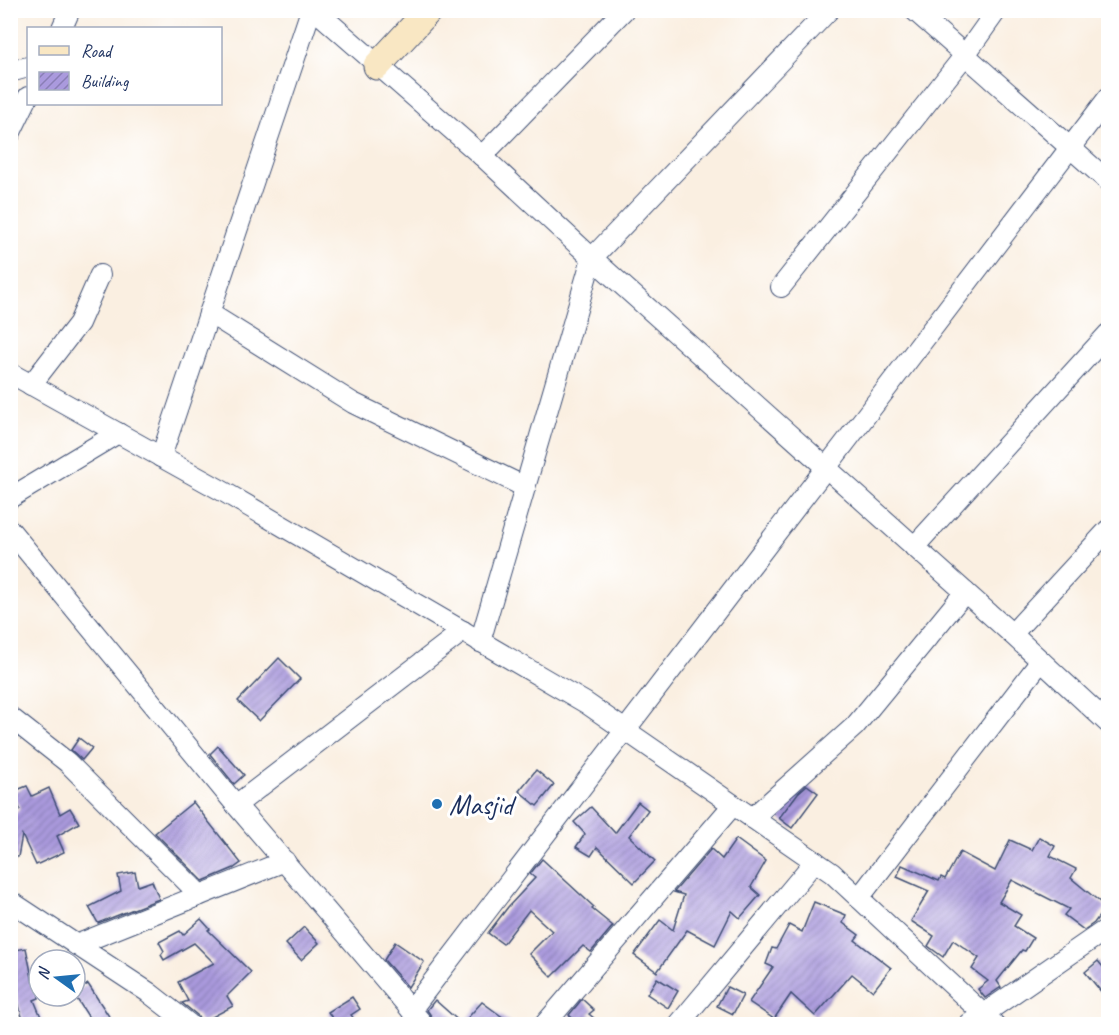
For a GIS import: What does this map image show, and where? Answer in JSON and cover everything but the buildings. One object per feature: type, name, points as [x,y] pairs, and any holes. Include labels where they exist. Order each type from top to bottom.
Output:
[{"type":"street","points":[[62,27],[70,10]]},
{"type":"street","points":[[161,458],[313,10],[482,156],[1108,723]]},
{"type":"street","points":[[377,66],[429,10]]},
{"type":"street","points":[[482,156],[624,10]]},
{"type":"street","points":[[480,642],[592,258],[829,10]]},
{"type":"street","points":[[914,10],[1108,181]]},
{"type":"street","points":[[781,287],[965,55],[997,10]]},
{"type":"street","points":[[10,72],[27,66]]},
{"type":"street","points":[[10,530],[236,805],[417,1017],[624,730],[827,469],[1108,98]]},
{"type":"street","points":[[10,134],[27,99]]},
{"type":"street","points":[[31,384],[79,323],[100,275]]},
{"type":"street","points":[[209,314],[353,403],[525,487]]},
{"type":"street","points":[[914,547],[1108,334]]},
{"type":"street","points":[[10,373],[586,703],[832,873],[860,898],[982,1021],[1108,928]]},
{"type":"street","points":[[10,498],[118,433]]},
{"type":"street","points":[[1012,634],[1108,530]]},
{"type":"street","points":[[752,818],[855,726],[965,592]]},
{"type":"street","points":[[236,805],[463,631]]},
{"type":"street","points":[[860,898],[1041,661]]},
{"type":"street","points":[[10,717],[68,762],[200,895]]},
{"type":"street","points":[[545,1024],[733,805]]},
{"type":"street","points":[[76,945],[285,861]]},
{"type":"street","points":[[679,1024],[815,861]]},
{"type":"street","points":[[10,901],[148,993],[189,1024]]},
{"type":"place","name":"Masjid","points":[[437,804]]}]
